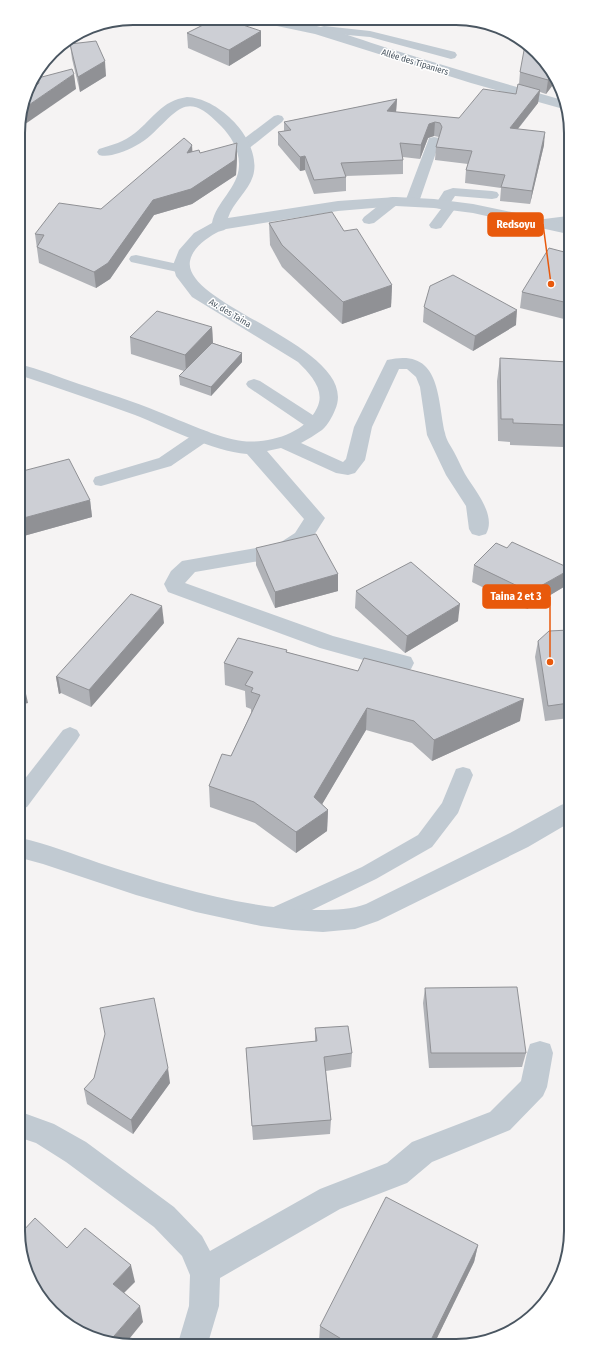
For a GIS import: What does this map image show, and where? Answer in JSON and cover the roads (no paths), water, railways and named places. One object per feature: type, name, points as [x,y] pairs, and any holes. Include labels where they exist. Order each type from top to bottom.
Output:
[{"type":"street","name":"Allée des Tipaniers","points":[[288,25],[318,32],[560,104]]},
{"type":"street","points":[[104,152],[114,150],[132,142],[150,128],[164,112],[176,104],[186,101],[202,103],[219,115],[230,128],[245,152],[245,176],[223,210],[219,227]]},
{"type":"street","points":[[182,269],[182,260],[187,250],[196,240],[209,230],[230,223],[360,203],[393,201],[446,205],[564,228]]},
{"type":"street","name":"Av. des Taina","points":[[25,371],[142,411],[203,436],[239,447],[253,448],[292,440],[316,425],[322,418],[329,403],[328,389],[319,374],[304,358],[198,293],[187,279],[182,269]]},
{"type":"street","points":[[283,442],[343,469],[348,469],[355,460],[363,427],[393,364],[411,364],[424,374],[430,387],[436,435],[456,475],[476,506],[479,529]]},
{"type":"street","points":[[253,448],[315,518],[302,538],[283,550],[189,566],[178,576],[174,584],[175,587],[328,642],[403,663]]},
{"type":"street","points":[[25,850],[107,876],[244,912],[286,919],[353,919],[375,911],[519,840],[564,815]]},
{"type":"street","points":[[204,1271],[330,1200],[397,1173],[422,1152],[500,1121],[533,1087],[540,1053]]},
{"type":"street","points":[[25,1126],[44,1133],[76,1152],[164,1217],[192,1246],[205,1274],[204,1306],[195,1339]]},
{"type":"lane","points":[[318,32],[324,29],[370,34],[451,55]]},
{"type":"lane","points":[[242,147],[278,119]]},
{"type":"lane","points":[[412,202],[434,141]]},
{"type":"lane","points":[[436,225],[446,205],[449,194],[453,192],[492,195]]},
{"type":"lane","points":[[369,220],[393,201]]},
{"type":"lane","points":[[541,223],[564,220]]},
{"type":"lane","points":[[136,259],[182,269]]},
{"type":"lane","points":[[254,384],[316,425]]},
{"type":"lane","points":[[101,481],[165,462],[203,436]]},
{"type":"lane","points":[[25,794],[70,735]]},
{"type":"lane","points":[[275,917],[369,873],[425,841],[451,807],[463,774]]},
{"type":"place","name":"Redsoyu","points":[[551,284]]},
{"type":"place","name":"Taina 2 et 3","points":[[550,662]]}]
